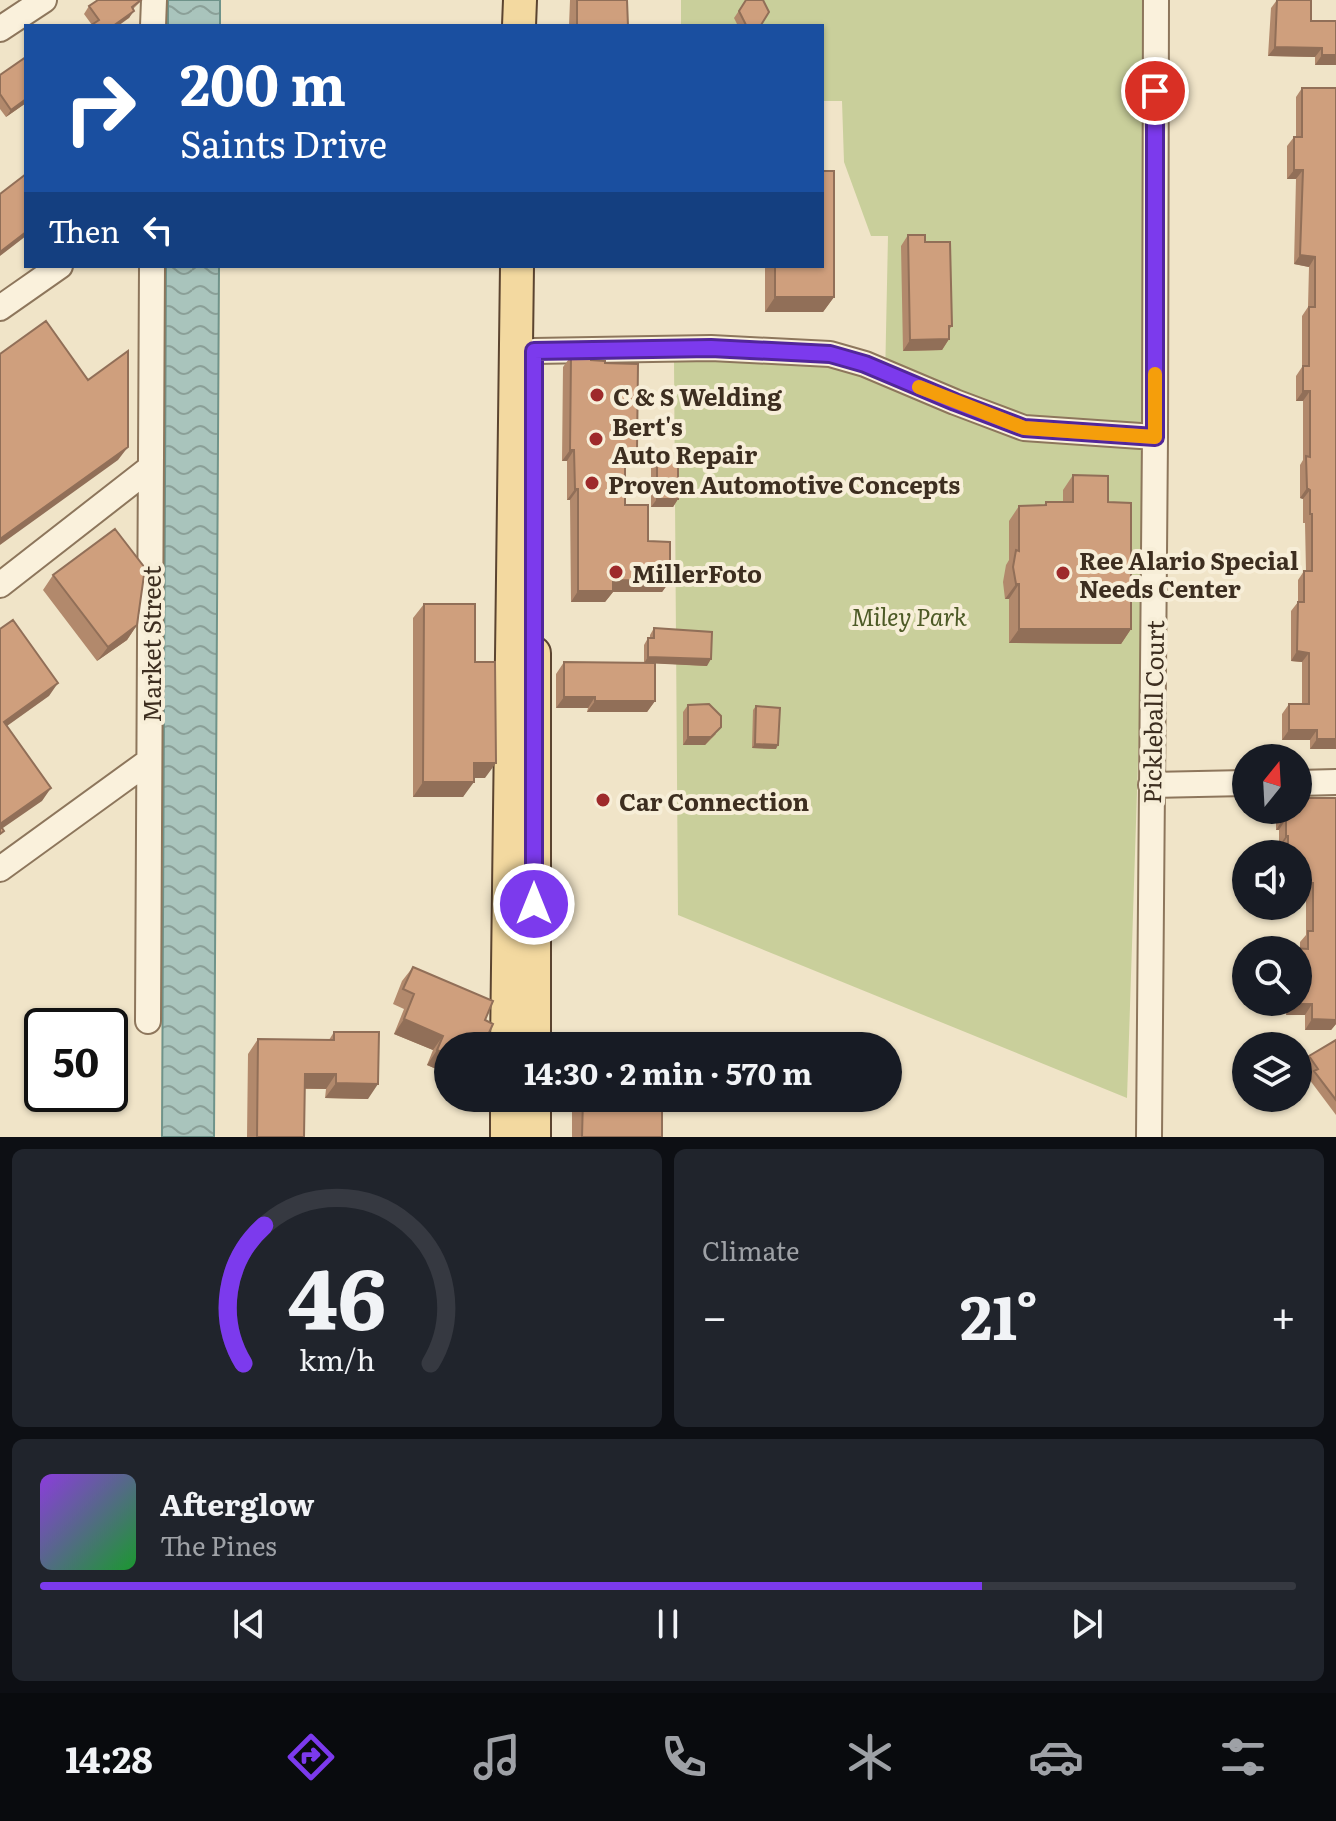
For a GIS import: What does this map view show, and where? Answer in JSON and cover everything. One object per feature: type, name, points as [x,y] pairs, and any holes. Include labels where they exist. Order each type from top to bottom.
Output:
[{"type":"main road","points":[[519,24],[520,0]]},
{"type":"main road","points":[[536,0],[536,24]]},
{"type":"main road","points":[[517,268],[524,353],[534,1032]]},
{"type":"main road","points":[[507,1032],[524,353],[534,268]]},
{"type":"main road","points":[[507,1112],[507,1137]]},
{"type":"main road","points":[[534,1112],[534,1137]]},
{"type":"street","points":[[0,29],[44,0]]},
{"type":"street","points":[[153,24],[154,0]]},
{"type":"street","name":"Pickleball Court","points":[[1149,1137],[1156,0]]},
{"type":"street","points":[[0,308],[57,268]]},
{"type":"street","name":"Market Street","points":[[148,1021],[152,268]]},
{"type":"street","points":[[524,353],[711,348],[830,354],[865,364],[1024,428],[1155,437]]},
{"type":"street","points":[[0,585],[150,468]]},
{"type":"street","points":[[0,869],[149,761]]},
{"type":"street","points":[[1312,783],[1336,782]]},
{"type":"street","points":[[1151,785],[1232,783]]},
{"type":"green space","name":"Miley Park","points":[[681,0],[1147,0],[1155,242],[1127,1098],[678,915],[674,361],[826,363],[885,380],[888,236],[871,236],[844,162],[842,101],[824,101],[824,24],[681,24]]},
{"type":"water","points":[[168,0],[220,0],[220,24],[168,24]]},
{"type":"water","points":[[166,268],[219,268],[214,1137],[162,1137]]},
{"type":"building","points":[[98,0],[141,0],[132,7],[134,11],[116,24],[93,24],[99,20],[89,6]]},
{"type":"building","points":[[577,0],[627,0],[628,24],[577,24]]},
{"type":"building","points":[[746,0],[763,0],[769,12],[762,24],[746,24],[739,11]]},
{"type":"building","points":[[1277,0],[1311,0],[1311,21],[1336,21],[1336,55],[1322,55],[1322,48],[1275,47]]},
{"type":"building","points":[[24,58],[24,100],[11,110],[0,94],[0,75]]},
{"type":"building","points":[[1302,88],[1336,88],[1336,739],[1317,739],[1317,730],[1289,730],[1289,704],[1309,704],[1309,653],[1297,651],[1298,602],[1304,602],[1304,571],[1312,571],[1312,514],[1306,456],[1310,457],[1310,391],[1303,391],[1303,366],[1309,366],[1309,307],[1315,307],[1315,257],[1300,255],[1303,170],[1294,170],[1294,137],[1302,137]]},
{"type":"building","points":[[824,171],[834,171],[834,297],[775,297],[775,268],[824,268]]},
{"type":"building","points":[[24,176],[24,234],[0,252],[0,194]]},
{"type":"building","points":[[908,235],[925,235],[925,242],[950,242],[952,326],[949,326],[949,339],[910,340]]},
{"type":"building","points":[[46,321],[88,380],[128,351],[128,447],[0,539],[0,354]]},
{"type":"building","points":[[571,356],[591,356],[591,360],[605,363],[638,364],[637,451],[625,451],[625,505],[648,505],[648,541],[670,542],[670,581],[613,580],[613,591],[578,591],[578,489],[575,489],[574,450],[570,450]]},
{"type":"building","points":[[657,461],[678,461],[678,499],[657,499]]},
{"type":"building","name":"Ree Alario Special Needs Center","points":[[1073,475],[1108,476],[1108,502],[1131,503],[1131,629],[1019,629],[1019,584],[1016,584],[1013,567],[1016,550],[1019,551],[1019,506],[1073,502]]},
{"type":"building","points":[[115,529],[145,568],[137,625],[108,647],[53,575]]},
{"type":"building","points":[[424,604],[475,604],[475,662],[495,662],[496,763],[474,763],[474,782],[423,782]]},
{"type":"building","points":[[13,620],[58,683],[4,722],[51,788],[0,824],[0,629]]},
{"type":"building","points":[[654,628],[712,632],[711,659],[648,657],[648,638],[654,638]]},
{"type":"building","points":[[564,662],[655,663],[655,701],[595,701],[595,697],[564,697]]},
{"type":"building","points":[[709,704],[721,716],[721,727],[711,737],[688,737],[688,705]]},
{"type":"building","points":[[756,706],[780,708],[778,745],[755,744]]},
{"type":"building","points":[[1312,798],[1336,798],[1336,1020],[1312,1019],[1312,936],[1308,936],[1308,931],[1313,931],[1312,840],[1288,840],[1286,824],[1312,824]]},
{"type":"building","points":[[413,967],[493,1001],[485,1020],[493,1024],[489,1032],[434,1032],[404,1019],[414,994],[403,989]]},
{"type":"building","points":[[334,1032],[379,1032],[378,1084],[336,1083],[336,1074],[305,1074],[304,1137],[257,1137],[258,1039],[334,1040]]},
{"type":"building","points":[[1336,1040],[1336,1100],[1314,1071],[1318,1069],[1312,1054]]},
{"type":"building","points":[[583,1112],[662,1112],[662,1137],[582,1137]]},
{"type":"slow traffic","points":[[919,387],[1024,428],[1155,437],[1155,374]]},
{"type":"place","name":"C & S Welding","points":[[597,395]]},
{"type":"place","name":"Bert's Auto Repair","points":[[596,439]]},
{"type":"place","name":"Proven Automotive Concepts","points":[[592,483]]},
{"type":"place","name":"MillerFoto","points":[[616,572]]},
{"type":"place","name":"Ree Alario Special Needs Center","points":[[1063,573]]},
{"type":"place","name":"Car Connection","points":[[603,800]]},
{"type":"route","points":[[534,904],[534,351],[711,348],[830,354],[865,364],[1024,428],[1155,437],[1155,91]]}]
